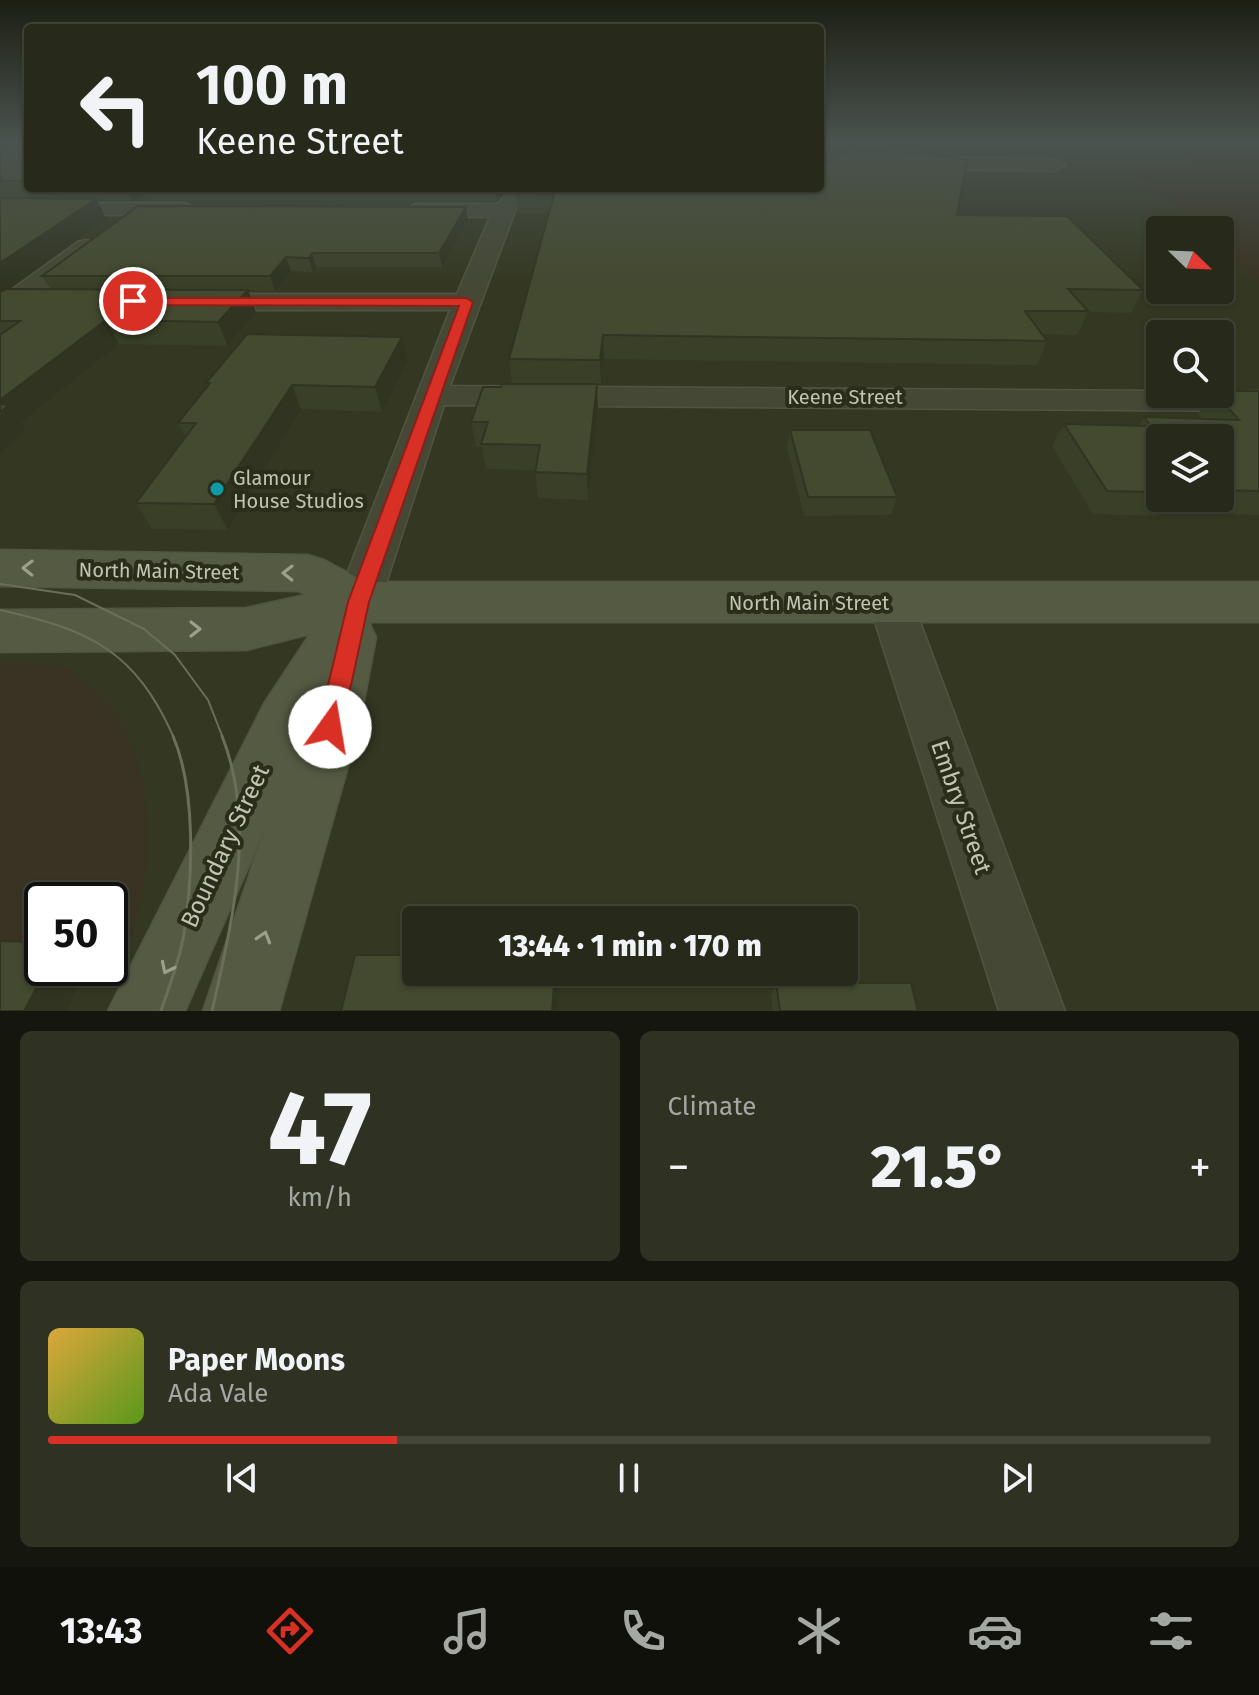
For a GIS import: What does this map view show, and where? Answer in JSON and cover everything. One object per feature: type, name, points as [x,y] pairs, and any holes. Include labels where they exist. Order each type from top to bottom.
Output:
[{"type":"main road","name":"North Main Street","points":[[0,568],[307,573],[358,602]]},
{"type":"main road","name":"North Main Street","points":[[0,631],[246,629],[358,602],[1259,602]]},
{"type":"main road","name":"Boundary Street","points":[[146,1011],[285,720],[358,602]]},
{"type":"main road","name":"Boundary Street","points":[[241,1011],[330,727],[358,602]]},
{"type":"street","points":[[4,304],[160,192]]},
{"type":"street","name":"Boundary Street","points":[[358,602],[466,302],[504,211],[520,192]]},
{"type":"street","points":[[0,209],[200,209]]},
{"type":"street","points":[[400,210],[504,211]]},
{"type":"street","points":[[4,304],[59,301]]},
{"type":"street","points":[[183,302],[466,302]]},
{"type":"street","name":"Keene Street","points":[[431,395],[1259,401]]},
{"type":"street","name":"Embry Street","points":[[891,603],[1032,1011]]},
{"type":"shaded area","points":[[1157,190],[1259,190],[1259,283],[1234,259],[1234,216],[1188,216]]},
{"type":"shaded area","points":[[0,663],[61,667],[92,686],[112,709],[127,735],[138,764],[148,827],[144,887],[128,948],[128,882],[24,882],[24,955],[0,954]]},
{"type":"building","points":[[961,190],[957,215],[1067,216],[1143,290],[1068,289],[1088,311],[1025,311],[1047,341],[603,335],[600,360],[509,359],[554,194],[516,193]]},
{"type":"building","points":[[0,198],[96,199],[0,263]]},
{"type":"building","points":[[138,206],[466,207],[439,253],[312,253],[309,258],[286,257],[270,276],[42,276]]},
{"type":"building","points":[[6,289],[248,290],[218,322],[106,320],[0,400],[0,335],[20,321],[0,321],[0,292]]},
{"type":"building","points":[[247,334],[402,337],[375,387],[292,385],[214,504],[136,503],[196,423],[178,423]]},
{"type":"building","points":[[502,384],[597,384],[587,474],[535,472],[540,445],[481,444],[488,422],[471,422],[483,387],[501,387]]},
{"type":"building","points":[[1234,391],[1259,391],[1259,491],[1234,490],[1234,424],[1149,424],[1144,417],[1239,420],[1228,408],[1234,408]]},
{"type":"building","points":[[1064,424],[1146,426],[1146,492],[1107,491]]},
{"type":"building","points":[[790,430],[870,430],[897,497],[808,497]]},
{"type":"building","points":[[0,941],[24,942],[24,986],[37,986],[24,1011],[0,1011]]},
{"type":"building","points":[[355,955],[402,955],[402,986],[554,986],[552,1011],[341,1011]]},
{"type":"building","points":[[911,983],[918,1011],[780,1011],[776,986]]},
{"type":"tram line","points":[[0,584],[75,595],[144,629],[175,655],[208,700],[223,738]]},
{"type":"tram line","points":[[0,610],[60,626],[106,648],[126,664],[143,684],[173,736]]},
{"type":"tram line","points":[[161,1011],[182,943],[191,860],[186,782],[173,736]]},
{"type":"tram line","points":[[212,1011],[238,873],[238,804],[222,736]]},
{"type":"place","name":"Glamour House Studios","points":[[217,489]]},
{"type":"route","points":[[133,301],[466,302],[358,602],[330,727]]}]
